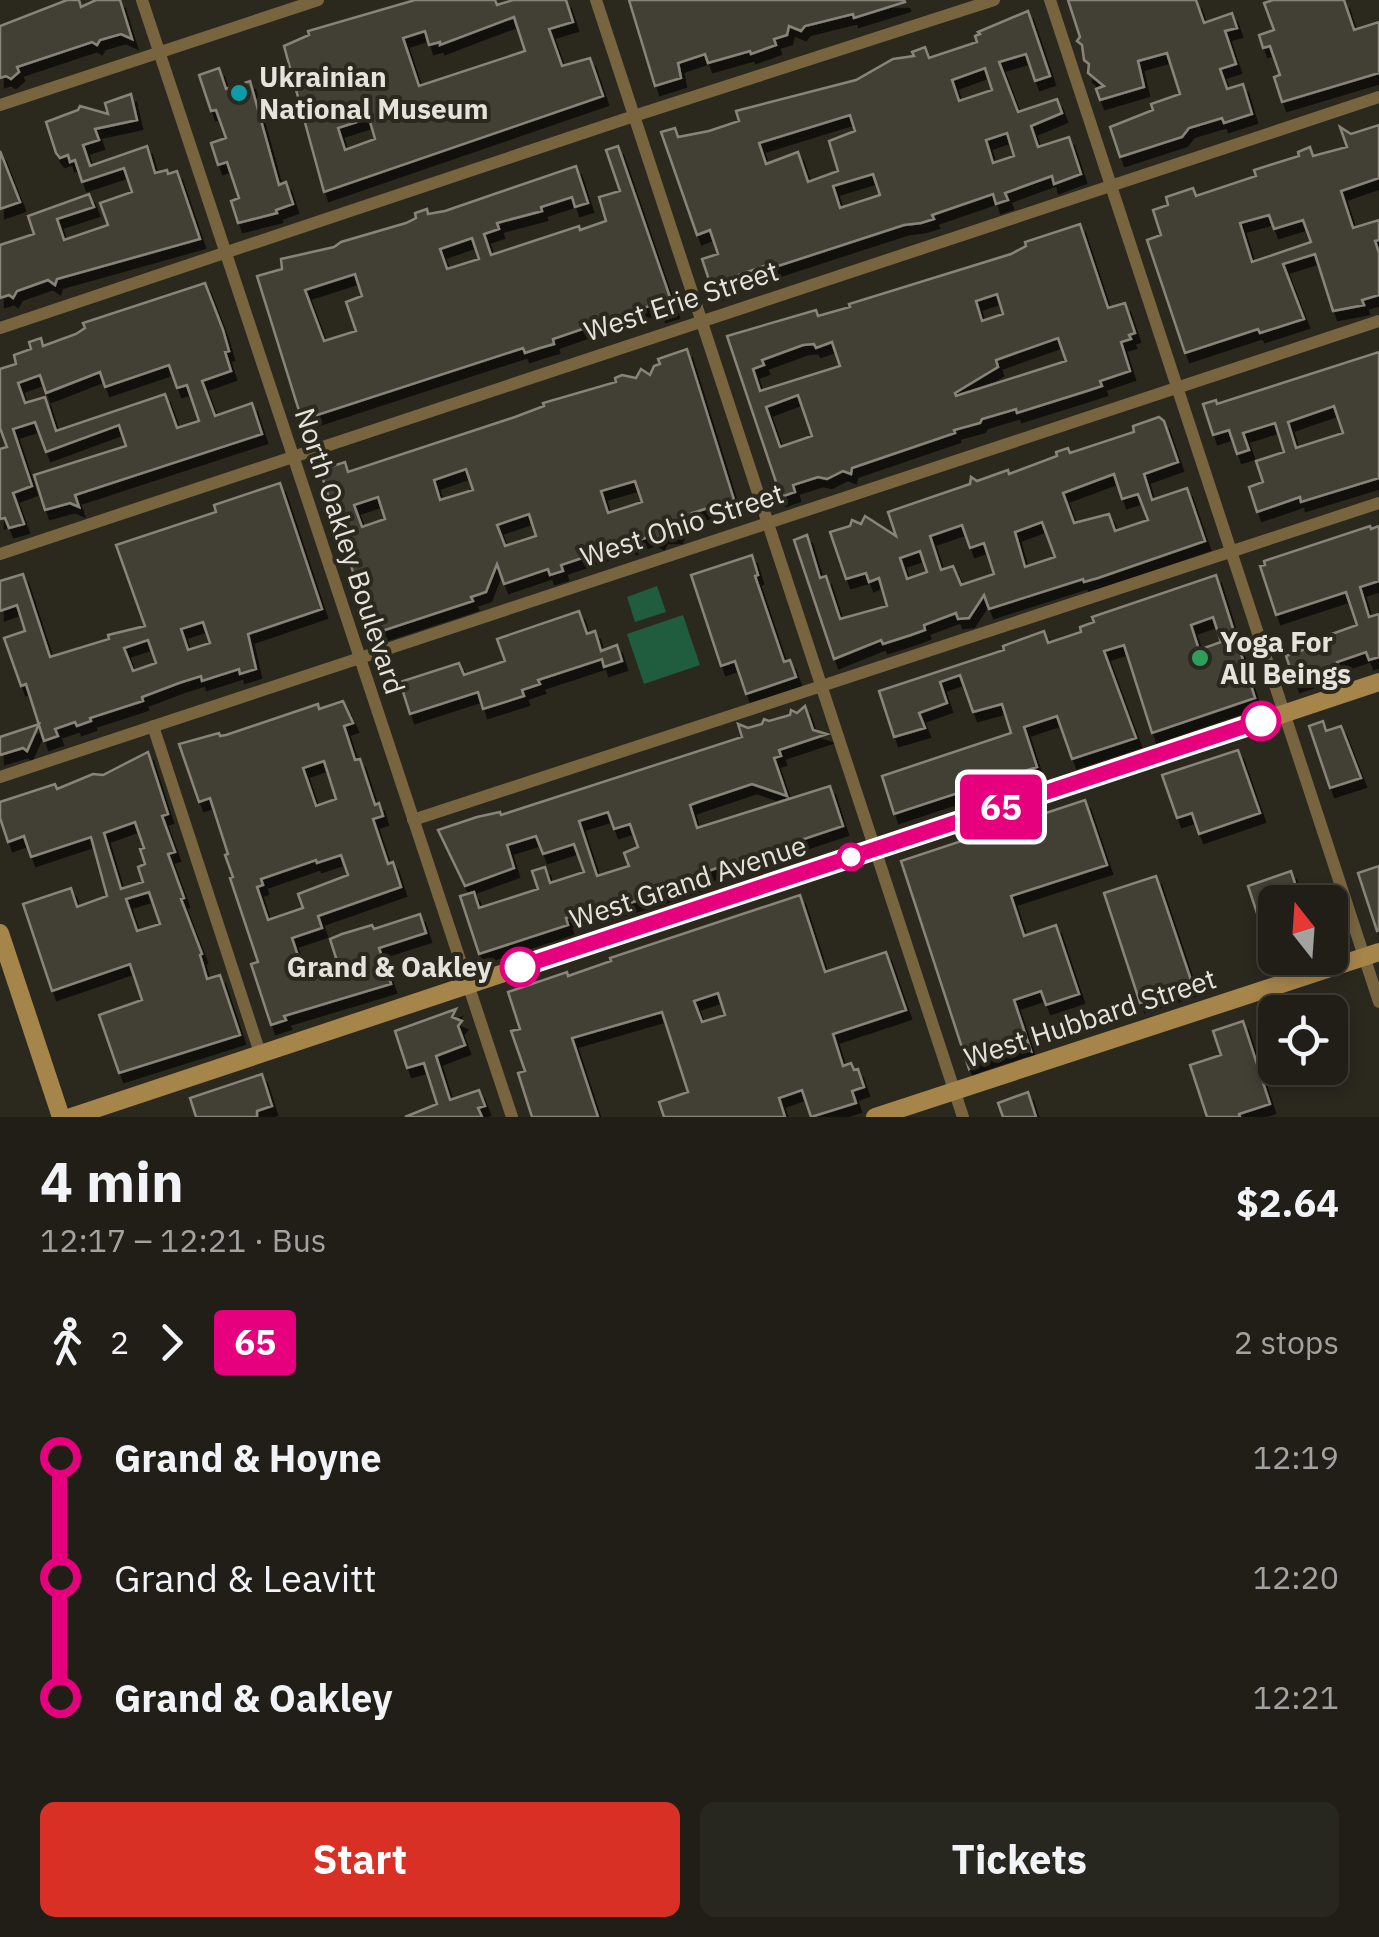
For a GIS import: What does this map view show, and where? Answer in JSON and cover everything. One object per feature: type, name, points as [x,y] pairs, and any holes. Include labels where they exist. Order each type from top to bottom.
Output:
[{"type":"main road","name":"West Grand Avenue","points":[[71,1117],[1379,682]]},
{"type":"main road","points":[[0,933],[61,1117]]},
{"type":"main road","name":"West Hubbard Street","points":[[875,1117],[1372,954]]},
{"type":"street","name":"North Oakley Boulevard","points":[[142,0],[512,1117]]},
{"type":"street","points":[[0,105],[318,0]]},
{"type":"street","points":[[596,0],[963,1117]]},
{"type":"street","points":[[0,328],[994,0]]},
{"type":"street","points":[[1050,0],[1285,713],[1372,954],[1379,1002]]},
{"type":"street","name":"West Erie Street","points":[[0,554],[1379,97]]},
{"type":"street","name":"West Ohio Street","points":[[0,777],[1379,321]]},
{"type":"street","points":[[413,820],[1379,503]]},
{"type":"street","points":[[153,726],[260,1054]]},
{"type":"green space","points":[[657,586],[666,612],[635,622],[627,597]]},
{"type":"green space","points":[[683,615],[700,665],[644,684],[627,634]]},
{"type":"building","points":[[67,0],[79,0],[81,7],[96,0],[120,0],[132,39],[121,34],[100,40],[97,45],[92,42],[17,67],[19,72],[11,79],[0,78],[0,26]]},
{"type":"building","points":[[415,0],[495,0],[497,5],[513,0],[566,0],[573,22],[549,29],[562,66],[590,58],[603,96],[324,192],[284,46],[309,35],[308,31]],"holes":[[[514,17],[525,51],[419,86],[403,38],[425,31],[429,45],[440,45]],[[369,118],[375,139],[345,150],[338,128]]]},
{"type":"building","points":[[629,0],[905,2],[854,18],[853,14],[805,26],[801,31],[789,26],[787,35],[774,39],[776,45],[751,54],[750,51],[708,63],[705,54],[678,63],[681,78],[655,86]]},
{"type":"building","points":[[1068,0],[1196,0],[1204,23],[1232,13],[1237,28],[1225,31],[1236,64],[1220,69],[1227,89],[1243,84],[1252,114],[1189,128],[1182,137],[1120,157],[1110,127],[1153,110],[1151,104],[1180,94],[1167,53],[1138,61],[1144,87],[1100,100],[1096,89],[1104,86],[1088,73],[1089,64],[1077,41],[1080,37]]},
{"type":"building","points":[[1344,0],[1354,30],[1379,22],[1379,73],[1282,102],[1274,77],[1280,75],[1270,46],[1263,48],[1259,35],[1274,30],[1264,3]]},
{"type":"building","points":[[1028,11],[1050,76],[1035,81],[1026,54],[999,62],[1018,112],[1057,99],[1062,113],[1031,126],[1038,147],[1069,137],[1081,174],[1054,184],[1052,176],[1005,193],[1008,200],[996,204],[993,194],[932,215],[934,219],[772,268],[770,264],[724,280],[727,287],[713,292],[702,259],[718,254],[710,230],[697,235],[661,132],[675,128],[678,137],[709,131],[739,121],[736,111],[856,80],[893,59],[914,56],[912,52],[925,47],[929,58],[977,42],[978,32]],"holes":[[[985,68],[992,90],[959,101],[952,80]],[[850,115],[855,131],[829,141],[838,171],[808,182],[798,152],[766,164],[759,143]],[[1007,133],[1014,156],[993,163],[986,140]],[[873,174],[880,195],[840,208],[833,186]]]},
{"type":"building","points":[[219,68],[226,89],[250,81],[279,185],[286,182],[293,204],[276,210],[277,213],[238,223],[231,201],[239,198],[227,162],[218,165],[211,143],[226,138],[216,110],[211,111],[199,75]]},
{"type":"building","points":[[131,94],[137,120],[95,129],[99,140],[83,145],[90,166],[147,146],[155,173],[177,171],[200,239],[57,279],[55,285],[48,280],[17,291],[13,298],[0,298],[0,245],[34,234],[28,216],[89,194],[94,207],[57,219],[64,240],[108,225],[100,203],[132,192],[124,168],[82,182],[75,160],[70,162],[68,155],[60,158],[56,153],[46,122],[80,106],[108,114],[105,103]]},
{"type":"building","points":[[1379,125],[1379,178],[1341,191],[1353,228],[1379,220],[1379,240],[1375,241],[1379,253],[1379,295],[1362,300],[1364,305],[1333,311],[1315,254],[1283,264],[1304,319],[1260,333],[1258,329],[1185,353],[1147,240],[1161,235],[1153,210],[1168,205],[1166,197],[1193,188],[1196,196],[1256,176],[1254,170],[1299,156],[1298,152],[1310,147],[1313,156],[1347,147],[1340,127],[1351,134]],"holes":[[[1269,215],[1274,229],[1303,220],[1311,242],[1252,262],[1240,223]]]},
{"type":"building","points":[[618,146],[674,309],[661,313],[658,303],[553,339],[554,344],[525,353],[523,348],[305,419],[301,417],[257,276],[282,269],[281,259],[334,247],[406,223],[416,218],[415,213],[427,209],[428,214],[445,211],[576,166],[588,203],[575,207],[572,197],[541,207],[542,211],[497,223],[499,229],[484,234],[491,255],[606,221],[599,197],[620,191],[606,150]],"holes":[[[472,238],[479,259],[447,269],[440,249]],[[355,274],[362,296],[346,302],[356,331],[324,341],[305,290]]]},
{"type":"building","points":[[0,151],[20,202],[0,209]]},
{"type":"building","points":[[1080,224],[1108,308],[1125,303],[1135,333],[1121,342],[1130,371],[1100,381],[1102,386],[1090,390],[1017,413],[1016,409],[982,419],[954,430],[955,433],[852,468],[851,474],[843,471],[827,479],[818,477],[793,485],[795,492],[781,497],[727,336],[816,310],[818,316],[850,307],[849,304],[1011,254],[1026,246],[1025,242]],"holes":[[[997,294],[1003,314],[982,321],[976,301]],[[1058,338],[1066,361],[956,396],[955,393],[998,367],[996,360]],[[832,342],[840,366],[760,391],[753,369],[764,365],[762,360],[803,345],[814,344],[816,348]],[[798,395],[812,436],[780,447],[766,407]]]},
{"type":"building","points":[[205,283],[223,330],[231,371],[202,381],[215,416],[252,403],[262,434],[75,495],[79,507],[70,503],[45,510],[34,475],[126,446],[119,425],[46,452],[35,422],[13,429],[32,486],[13,493],[24,524],[9,528],[5,518],[0,519],[0,449],[7,447],[0,428],[0,369],[16,364],[14,355],[31,349],[29,342],[41,338],[43,346],[76,334],[85,328],[83,323]],"holes":[[[169,365],[177,388],[187,385],[199,421],[177,428],[165,394],[56,431],[45,397],[25,403],[18,383],[40,375],[46,393],[100,372],[105,387]]]},
{"type":"building","points":[[687,349],[734,500],[692,513],[695,521],[680,526],[677,534],[627,543],[561,565],[563,571],[550,575],[548,569],[504,584],[497,564],[486,592],[471,597],[473,601],[373,634],[320,470],[345,462],[348,472],[515,417],[544,406],[543,403],[616,382],[615,378],[622,375],[636,378],[641,369],[650,375],[654,366],[660,364],[658,359]],"holes":[[[466,469],[473,490],[440,500],[434,480]],[[635,481],[642,502],[608,513],[601,491]],[[378,497],[385,519],[362,527],[354,505]],[[529,514],[536,536],[505,546],[497,525]]]},
{"type":"building","points":[[1379,352],[1379,478],[1257,512],[1249,487],[1263,482],[1256,461],[1284,452],[1275,423],[1243,433],[1249,450],[1237,454],[1229,430],[1213,435],[1203,404],[1216,400],[1217,404]],"holes":[[[1334,406],[1343,433],[1296,448],[1288,422]]]},
{"type":"building","points":[[1159,417],[1164,421],[1178,462],[1144,474],[1152,500],[1187,488],[1205,541],[1098,578],[1084,582],[1083,579],[989,609],[984,595],[969,618],[958,619],[956,613],[924,625],[925,630],[883,644],[881,640],[834,659],[794,540],[807,535],[820,578],[826,576],[840,619],[887,606],[879,578],[869,582],[866,573],[846,579],[830,532],[850,526],[852,520],[861,524],[865,516],[896,536],[888,512],[970,484],[971,477],[977,481],[1008,470],[1009,474],[1057,456],[1056,452],[1068,448],[1070,453],[1134,432],[1133,426]],"holes":[[[1114,474],[1122,499],[1138,494],[1148,520],[1115,531],[1109,514],[1074,523],[1063,493]],[[1042,522],[1055,557],[1025,567],[1015,532]],[[962,525],[970,548],[984,543],[994,574],[961,585],[953,566],[941,570],[930,536]],[[920,551],[927,572],[907,579],[900,558]]]},
{"type":"building","points":[[280,483],[322,609],[248,634],[256,669],[240,674],[239,669],[202,681],[201,676],[179,683],[142,697],[143,701],[90,718],[91,721],[55,729],[58,736],[44,741],[26,684],[21,686],[4,638],[25,631],[17,605],[0,611],[0,581],[23,574],[50,657],[109,639],[108,635],[145,626],[116,545],[216,512],[214,505]],"holes":[[[203,622],[210,643],[188,650],[181,629]],[[148,640],[156,663],[133,671],[124,648]]]},
{"type":"building","points":[[1379,526],[1379,581],[1360,587],[1369,617],[1379,614],[1379,657],[1369,660],[1366,652],[1337,662],[1339,668],[1295,683],[1286,656],[1331,640],[1329,635],[1357,625],[1346,592],[1276,615],[1260,566],[1265,565],[1264,561]]},
{"type":"building","points":[[752,555],[758,575],[755,576],[784,662],[790,660],[796,677],[746,694],[735,661],[721,666],[691,575]]},
{"type":"building","points":[[1216,575],[1255,698],[1152,733],[1124,645],[1104,651],[1136,738],[1072,759],[1057,716],[1024,727],[1037,767],[894,814],[882,776],[1011,733],[1002,704],[973,712],[960,675],[940,682],[947,703],[919,713],[925,728],[894,737],[879,691],[1004,650],[1003,646],[1044,631],[1048,643],[1081,632],[1080,627],[1094,622],[1092,617]],"holes":[[[1213,617],[1221,642],[1199,650],[1191,625]]]},
{"type":"building","points":[[579,611],[587,634],[595,631],[601,651],[617,645],[622,661],[604,667],[602,659],[538,680],[540,684],[522,690],[524,696],[483,709],[478,692],[410,714],[400,682],[459,663],[464,675],[505,661],[497,639]]},
{"type":"building","points":[[343,701],[353,723],[344,726],[355,760],[360,759],[375,805],[379,803],[383,816],[373,819],[388,864],[393,862],[401,887],[318,916],[322,928],[292,938],[303,971],[337,961],[330,939],[342,934],[372,925],[374,929],[420,914],[426,933],[379,948],[391,984],[284,1016],[286,1020],[271,1025],[251,964],[258,962],[230,878],[233,877],[225,855],[228,854],[210,798],[199,802],[179,744],[219,733],[226,735],[318,704],[319,709]],"holes":[[[324,761],[336,799],[316,806],[303,768]],[[341,855],[348,875],[298,894],[303,908],[268,920],[257,887],[263,885],[261,879]]]},
{"type":"building","points":[[805,706],[813,730],[827,734],[779,750],[781,756],[774,758],[787,796],[752,784],[701,801],[690,805],[697,828],[830,786],[843,826],[696,875],[698,881],[651,897],[566,918],[568,925],[479,954],[460,896],[474,892],[479,908],[538,889],[532,871],[545,867],[550,883],[584,872],[574,844],[543,854],[536,836],[507,845],[514,868],[465,886],[438,830],[477,817],[500,812],[501,815],[742,737],[738,724],[748,728],[762,724],[764,719],[790,715],[791,710],[797,713]],"holes":[[[608,812],[614,829],[630,824],[638,847],[624,853],[629,866],[597,876],[579,821]]]},
{"type":"building","points":[[1323,721],[1326,731],[1341,726],[1361,778],[1330,788],[1309,726]]},
{"type":"building","points":[[39,724],[27,751],[23,748],[0,755],[0,737]]},
{"type":"building","points":[[1238,750],[1260,813],[1199,834],[1192,813],[1177,818],[1162,775]]},
{"type":"building","points":[[148,752],[168,814],[162,816],[175,852],[168,854],[207,979],[220,975],[240,1035],[119,1073],[99,1015],[142,1000],[130,964],[52,991],[23,904],[71,888],[77,907],[107,896],[91,837],[31,857],[24,836],[8,842],[0,818],[0,802],[55,784],[57,789],[93,774],[103,775]],"holes":[[[135,822],[144,848],[140,849],[145,864],[138,867],[143,882],[121,889],[104,833]],[[149,892],[160,924],[137,931],[126,899]]]},
{"type":"building","points":[[1085,800],[1107,865],[1011,896],[1024,936],[1056,925],[1079,994],[1046,1005],[1041,991],[1014,1000],[1031,1051],[1021,1047],[975,1062],[969,1069],[901,861]]},
{"type":"building","points":[[1379,866],[1379,930],[1377,931],[1358,873]]},
{"type":"building","points":[[1291,871],[1296,885],[1258,885],[1258,916],[1248,886]]},
{"type":"building","points":[[1156,876],[1193,986],[1140,1003],[1104,893]]},
{"type":"building","points":[[800,895],[825,972],[886,952],[906,1010],[833,1034],[843,1066],[851,1063],[854,1070],[858,1069],[864,1087],[852,1091],[856,1103],[811,1117],[802,1090],[779,1098],[785,1117],[664,1117],[659,1102],[688,1092],[662,1012],[572,1038],[598,1117],[532,1117],[518,1073],[525,1071],[511,1031],[520,1029],[508,992],[567,972],[568,976],[611,961],[610,958]],"holes":[[[718,993],[725,1015],[702,1022],[694,1001]]]},
{"type":"building","points":[[456,1009],[452,1017],[462,1021],[458,1026],[465,1045],[436,1056],[450,1100],[479,1090],[485,1106],[478,1108],[482,1117],[405,1117],[437,1104],[424,1063],[407,1068],[395,1031]]},
{"type":"building","points":[[1243,1021],[1258,1067],[1258,1085],[1264,1085],[1270,1104],[1239,1114],[1240,1117],[1207,1117],[1190,1065],[1221,1055],[1213,1031]]},
{"type":"building","points":[[262,1074],[272,1106],[257,1111],[257,1117],[196,1117],[190,1098]]},
{"type":"building","points":[[1028,1092],[1036,1117],[1003,1117],[998,1103]]},
{"type":"bus line","name":"65","points":[[520,967],[1261,721]]},
{"type":"place","name":"Ukrainian National Museum","points":[[239,93]]},
{"type":"place","name":"Yoga For All Beings","points":[[1200,658]]},
{"type":"place","name":"Grand & Oakley","points":[[520,967]]}]
